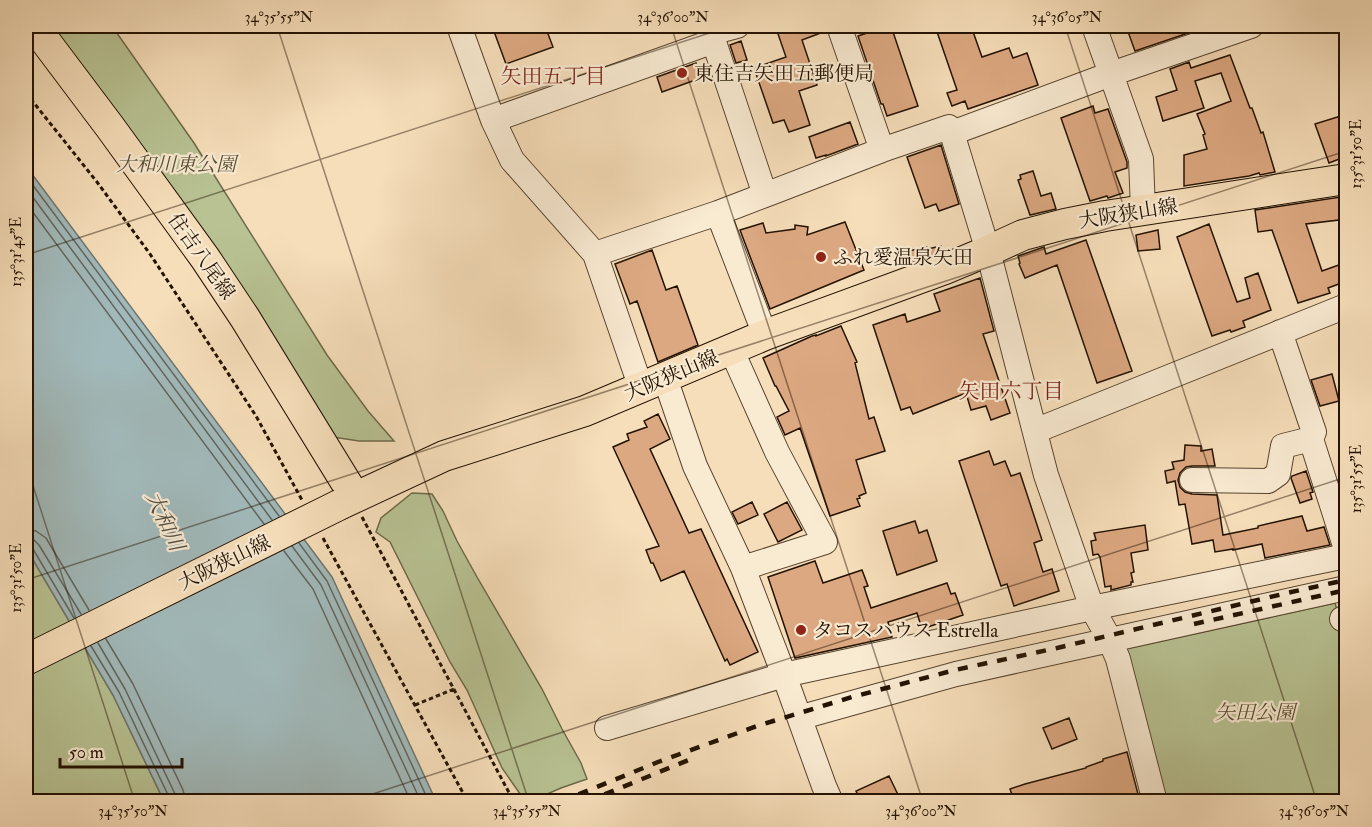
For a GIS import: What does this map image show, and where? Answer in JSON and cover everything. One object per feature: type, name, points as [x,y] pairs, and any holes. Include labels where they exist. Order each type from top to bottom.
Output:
[{"type":"main road","name":"住吉八尾線","points":[[34,26],[205,258],[244,318],[348,501]]},
{"type":"main road","name":"大阪狭山線","points":[[26,660],[444,456],[585,411],[765,335],[988,251],[1023,235],[1075,222],[1143,210],[1347,179]]},
{"type":"street","points":[[459,26],[493,120],[512,160],[595,254],[653,383],[743,568],[831,801]]},
{"type":"street","points":[[493,120],[711,33],[736,26]]},
{"type":"street","points":[[838,26],[882,150]]},
{"type":"street","points":[[1094,26],[1141,159],[1143,210]]},
{"type":"street","points":[[952,133],[1251,26]]},
{"type":"street","points":[[711,33],[765,195]]},
{"type":"street","points":[[595,254],[718,213],[882,150],[949,127],[988,251],[1046,475],[1092,608],[1118,659],[1155,801]]},
{"type":"street","points":[[718,213],[765,335]]},
{"type":"street","points":[[1035,431],[1347,306]]},
{"type":"street","points":[[1280,332],[1314,432],[1311,439],[1347,549]]},
{"type":"street","points":[[731,349],[777,452],[825,542],[743,568]]},
{"type":"street","points":[[1192,480],[1268,481],[1278,474],[1283,446],[1311,439]]},
{"type":"street","points":[[607,728],[784,675],[1092,608],[1347,556]]},
{"type":"street","points":[[809,715],[956,674],[1347,588]]},
{"type":"path","points":[[26,93],[150,254],[256,416],[304,504]]},
{"type":"path","points":[[348,501],[359,513],[514,801]]},
{"type":"path","points":[[321,534],[468,801]]},
{"type":"path","points":[[415,705],[454,689]]},
{"type":"green space","name":"大和川東公園","points":[[44,26],[112,26],[194,143],[327,355],[368,411],[394,441],[359,441],[333,437]]},
{"type":"green space","points":[[412,493],[432,494],[443,511],[477,577],[542,689],[587,779],[531,801],[525,801],[502,768],[467,690],[450,662],[390,542],[376,532],[381,518]]},
{"type":"green space","points":[[26,548],[113,695],[161,795],[146,801],[26,801]]},
{"type":"green space","name":"矢田公園","points":[[1335,603],[1346,641],[1346,801],[1161,801],[1120,650]]},
{"type":"water","name":"大和川","points":[[26,166],[332,577],[436,801],[164,801],[113,695],[26,548]]},
{"type":"building","points":[[492,26],[545,26],[553,47],[506,64]]},
{"type":"building","points":[[794,26],[825,26],[826,31],[802,40],[817,85],[799,91],[810,125],[789,132],[784,120],[773,123],[754,68],[786,57],[777,31]]},
{"type":"building","points":[[874,26],[891,26],[918,106],[887,116],[858,36],[876,30]]},
{"type":"building","points":[[935,26],[971,26],[982,57],[1009,48],[1013,58],[1027,53],[1038,85],[968,109],[965,101],[952,106],[947,93],[957,90]]},
{"type":"building","points":[[1126,26],[1209,26],[1135,51]]},
{"type":"building","points":[[741,41],[747,60],[736,63],[730,45]]},
{"type":"building","points":[[1230,55],[1250,108],[1252,108],[1261,133],[1263,132],[1275,172],[1184,186],[1184,155],[1207,149],[1203,135],[1205,134],[1197,114],[1231,101],[1221,73],[1195,81],[1204,108],[1163,121],[1156,97],[1177,90],[1170,69],[1189,62],[1191,68]]},
{"type":"building","points":[[696,63],[701,78],[662,92],[657,77]]},
{"type":"building","points":[[1093,106],[1095,113],[1108,109],[1127,162],[1127,168],[1115,172],[1123,193],[1090,201],[1061,118]]},
{"type":"building","points":[[1347,114],[1347,156],[1329,163],[1315,124]]},
{"type":"building","points":[[850,122],[858,144],[816,158],[809,137]]},
{"type":"building","points":[[941,145],[959,204],[939,211],[936,204],[925,208],[907,157]]},
{"type":"building","points":[[1033,171],[1041,196],[1051,193],[1056,209],[1030,215],[1018,180],[1021,179],[1020,175]]},
{"type":"building","points":[[1347,196],[1347,219],[1306,224],[1322,271],[1347,262],[1347,281],[1328,288],[1330,293],[1298,303],[1272,230],[1258,232],[1255,210]]},
{"type":"building","name":"ふれ愛温泉矢田","points":[[845,222],[864,270],[770,309],[740,230],[763,223],[766,233],[795,229],[795,225],[808,227],[807,235]]},
{"type":"building","points":[[1209,224],[1237,302],[1250,298],[1245,278],[1258,273],[1271,310],[1243,321],[1245,327],[1212,336],[1177,237]]},
{"type":"building","points":[[1158,230],[1160,249],[1138,251],[1136,235]]},
{"type":"building","points":[[1086,240],[1132,371],[1097,383],[1057,265],[1025,278],[1018,256],[1044,247],[1046,254]]},
{"type":"building","points":[[941,246],[942,252],[906,265],[903,252]]},
{"type":"building","points":[[652,250],[666,290],[677,286],[698,345],[658,362],[637,301],[630,304],[615,264]]},
{"type":"building","points":[[980,278],[994,331],[983,334],[1010,413],[991,420],[986,406],[971,410],[966,393],[913,414],[910,407],[901,410],[873,325],[905,314],[907,322],[940,311],[934,294]]},
{"type":"building","points":[[841,326],[857,362],[855,363],[869,419],[874,417],[885,451],[856,460],[866,493],[857,499],[860,506],[830,516],[800,428],[785,435],[777,417],[789,411],[763,358]]},
{"type":"building","points":[[1332,374],[1339,401],[1320,406],[1311,380]]},
{"type":"building","points":[[658,414],[670,439],[650,449],[689,533],[701,529],[758,652],[730,665],[727,659],[725,661],[684,571],[661,581],[651,563],[646,550],[659,546],[613,447],[629,440],[627,434],[647,427],[644,421]]},
{"type":"building","points":[[1185,445],[1201,446],[1201,451],[1212,449],[1215,466],[1186,467],[1180,473],[1178,480],[1185,492],[1217,495],[1223,535],[1302,516],[1307,531],[1324,527],[1330,545],[1265,558],[1262,544],[1215,552],[1213,540],[1192,544],[1185,504],[1179,505],[1175,481],[1167,483],[1165,471],[1174,469],[1172,462],[1184,460]]},
{"type":"building","points":[[989,451],[994,465],[1005,461],[1011,476],[1020,473],[1042,540],[1034,543],[1043,572],[1052,569],[1059,591],[1014,606],[1007,584],[1001,586],[959,461]]},
{"type":"building","points":[[1306,471],[1313,492],[1310,493],[1312,499],[1300,503],[1291,478]]},
{"type":"building","points":[[752,502],[758,515],[738,524],[732,512]]},
{"type":"building","points":[[787,502],[802,530],[778,542],[764,514]]},
{"type":"building","points":[[915,521],[919,533],[927,530],[937,561],[897,575],[883,531]]},
{"type":"building","points":[[1145,525],[1148,550],[1131,553],[1133,582],[1131,585],[1111,590],[1111,586],[1105,587],[1100,557],[1098,554],[1093,555],[1091,541],[1096,540],[1094,533]]},
{"type":"building","points":[[815,561],[823,583],[862,570],[868,586],[864,587],[871,608],[947,583],[951,594],[955,593],[963,615],[922,629],[917,613],[888,622],[892,637],[795,658],[768,577]]},
{"type":"building","points":[[1069,718],[1077,739],[1052,749],[1043,728]]},
{"type":"building","points":[[1127,752],[1139,798],[1128,801],[1014,801],[1010,789],[1086,768],[1103,759]]},
{"type":"building","points":[[889,776],[901,801],[861,801],[856,791]]},
{"type":"railway","points":[[560,802],[658,762],[757,726],[852,697],[955,670],[1346,580]]},
{"type":"railway","points":[[1194,624],[1346,590]]},
{"type":"railway","points":[[586,802],[691,759]]},
{"type":"place","name":"東住吉矢田五郵便局","points":[[682,73]]},
{"type":"place","name":"ふれ愛温泉矢田","points":[[821,257]]},
{"type":"place","name":"タコスハウス Estrella","points":[[801,630]]},
{"type":"district","name":"矢田五丁目","points":[[553,76]]},
{"type":"district","name":"矢田六丁目","points":[[1011,391]]}]
